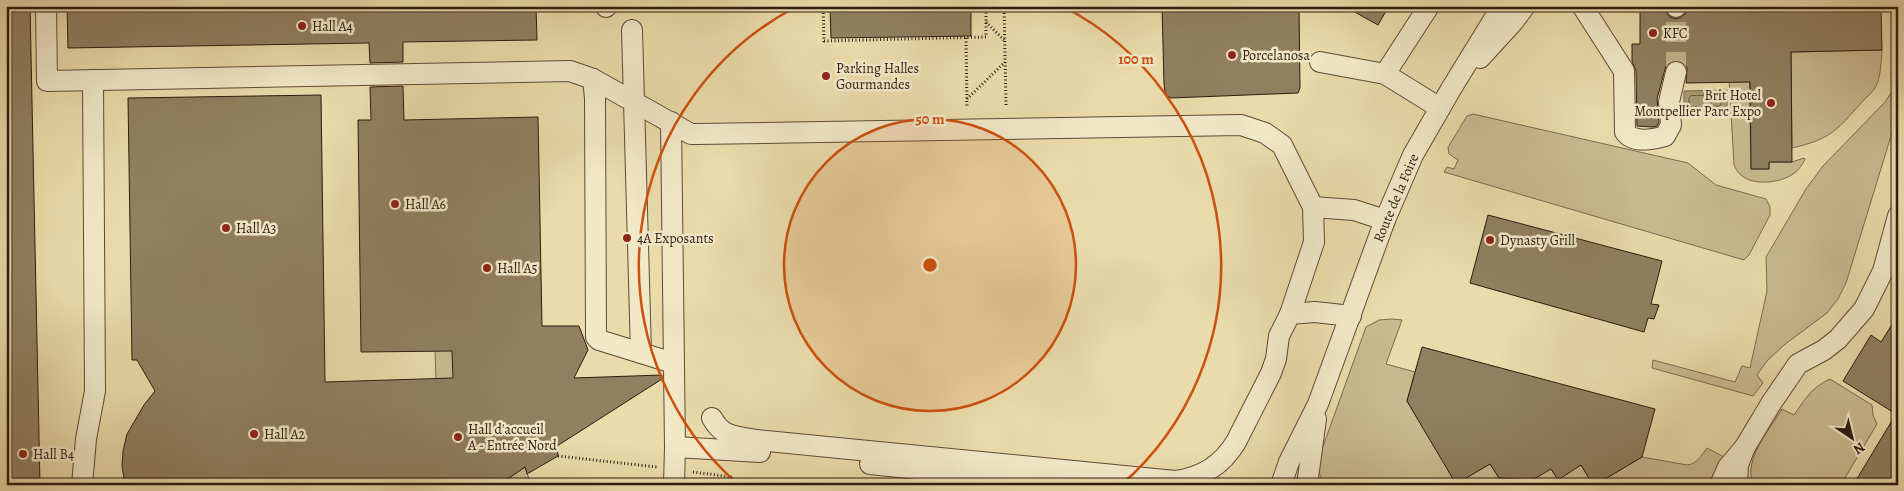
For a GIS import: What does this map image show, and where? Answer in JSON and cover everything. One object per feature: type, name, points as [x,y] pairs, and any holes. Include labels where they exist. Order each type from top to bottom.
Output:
[{"type":"street","points":[[46,6],[47,81],[570,71],[593,79],[691,134],[1241,125],[1265,133],[1282,145],[1313,207],[1314,242],[1290,314],[1279,336],[1276,359],[1271,373],[1245,426],[1214,476],[1175,481],[800,444],[729,435],[722,432],[712,418]]},
{"type":"street","points":[[1385,74],[1429,6]]},
{"type":"street","name":"Route de la Foire","points":[[1281,485],[1296,448],[1318,404],[1385,220],[1412,155],[1502,6]]},
{"type":"street","points":[[1451,88],[1514,22],[1525,6]]},
{"type":"street","points":[[1583,7],[1624,71],[1625,132],[1628,137],[1632,139],[1654,139],[1664,136],[1671,125],[1669,102],[1676,72]]},
{"type":"street","points":[[632,30],[641,353]]},
{"type":"street","points":[[1320,62],[1385,74],[1440,108]]},
{"type":"street","points":[[593,79],[595,98],[596,337],[599,340],[673,363]]},
{"type":"street","points":[[82,485],[86,439],[95,391],[93,80]]},
{"type":"street","points":[[670,122],[674,477]]},
{"type":"street","points":[[1313,207],[1354,210],[1385,220]]},
{"type":"street","points":[[1720,485],[1728,467],[1745,447],[1798,364],[1824,350],[1838,339],[1864,309],[1882,271],[1897,220]]},
{"type":"street","points":[[1290,314],[1315,312],[1351,316]]},
{"type":"street","name":"Route de la Foire","points":[[1307,485],[1318,404]]},
{"type":"street","points":[[675,447],[756,452],[1070,485]]},
{"type":"street","points":[[1737,485],[1738,465],[1745,447]]},
{"type":"path","points":[[822,6],[824,41],[986,37],[986,6]]},
{"type":"path","points":[[1004,6],[1006,105]]},
{"type":"path","points":[[986,22],[1005,40]]},
{"type":"path","points":[[966,38],[967,106]]},
{"type":"path","points":[[967,99],[1005,62]]},
{"type":"path","points":[[558,456],[674,477],[732,477]]},
{"type":"shaded area","points":[[1882,50],[1878,80],[1876,87],[1870,94],[1832,132],[1816,141],[1792,148],[1791,52]]},
{"type":"shaded area","points":[[1749,59],[1751,169],[1769,169],[1769,162],[1792,162],[1805,159],[1795,172],[1781,180],[1767,182],[1752,181],[1740,174],[1734,165],[1728,60]]},
{"type":"shaded area","points":[[1898,82],[1898,113],[1846,283],[1838,299],[1827,313],[1784,345],[1767,361],[1757,375],[1763,383],[1753,396],[1652,368],[1653,360],[1735,382],[1742,366],[1750,368],[1767,291],[1766,257],[1806,189],[1823,166],[1885,102]]},
{"type":"shaded area","points":[[1473,114],[1688,163],[1716,185],[1766,199],[1770,207],[1770,215],[1749,255],[1744,260],[1444,172],[1447,167],[1454,169],[1458,160],[1449,154],[1448,147],[1467,116]]},
{"type":"shaded area","points":[[1379,320],[1402,320],[1386,364],[1415,372],[1407,401],[1456,483],[1490,464],[1499,478],[1517,479],[1551,469],[1558,479],[1581,465],[1593,485],[1324,485],[1319,472],[1321,452],[1366,327]]},
{"type":"shaded area","points":[[462,349],[464,382],[436,383],[435,350]]},
{"type":"shaded area","points":[[1830,379],[1872,405],[1873,415],[1877,424],[1842,483],[1844,485],[1753,485],[1751,475],[1755,455],[1759,445],[1782,409],[1794,415],[1814,390]]},
{"type":"shaded area","points":[[1707,448],[1726,458],[1710,485],[1595,485],[1642,457],[1687,465],[1701,457]]},
{"type":"shaded area","points":[[525,467],[531,485],[499,485]]},
{"type":"water","points":[[1727,90],[1727,111],[1684,112],[1684,91]]},
{"type":"building","points":[[6,6],[30,6],[40,485],[6,485]]},
{"type":"building","name":"Hall A4","points":[[67,6],[536,6],[537,40],[403,42],[403,62],[370,63],[369,43],[68,48]]},
{"type":"building","points":[[830,6],[971,6],[971,36],[831,38]]},
{"type":"building","name":"Porcelanosa","points":[[1162,6],[1299,6],[1300,88],[1298,93],[1171,98],[1167,96],[1164,84]]},
{"type":"building","points":[[1344,6],[1389,6],[1378,25]]},
{"type":"building","points":[[1688,6],[1748,6],[1748,12],[1881,10],[1882,50],[1791,52],[1792,162],[1769,162],[1769,169],[1751,169],[1750,82],[1686,83],[1687,68],[1684,63],[1672,61],[1667,64],[1665,69],[1657,99],[1659,122],[1657,126],[1637,126],[1636,71],[1632,61],[1632,44],[1640,44],[1640,8],[1664,8],[1670,17],[1676,19],[1686,13]]},
{"type":"building","points":[[403,86],[404,120],[538,117],[542,326],[579,326],[588,350],[574,378],[662,375],[662,379],[557,446],[558,456],[527,474],[525,467],[499,485],[125,485],[122,466],[127,434],[144,405],[155,391],[137,360],[132,360],[128,98],[321,95],[325,382],[453,378],[452,351],[361,352],[358,120],[371,120],[370,87]]},
{"type":"building","points":[[1488,215],[1662,261],[1651,304],[1659,305],[1654,319],[1648,318],[1644,332],[1470,283]]},
{"type":"building","points":[[1898,315],[1898,485],[1874,485],[1855,482],[1896,414],[1843,381],[1871,335],[1881,342]]},
{"type":"building","points":[[1422,347],[1655,409],[1642,457],[1595,485],[1593,485],[1581,465],[1558,480],[1551,469],[1524,485],[1521,479],[1499,478],[1490,464],[1456,484],[1407,401]]},
{"type":"tunnel","points":[[1676,7],[1676,72]]},
{"type":"place","name":"Hall A4","points":[[302,26]]},
{"type":"place","name":"KFC","points":[[1653,33]]},
{"type":"place","name":"Porcelanosa","points":[[1232,55]]},
{"type":"place","name":"Parking Halles Gourmandes","points":[[826,76]]},
{"type":"place","name":"Brit Hotel Montpellier Parc Expo","points":[[1771,103]]},
{"type":"place","name":"Hall A6","points":[[395,204]]},
{"type":"place","name":"Hall A3","points":[[226,228]]},
{"type":"place","name":"4A Exposants","points":[[627,238]]},
{"type":"place","name":"Dynasty Grill","points":[[1490,240]]},
{"type":"place","name":"Hall A5","points":[[487,268]]},
{"type":"place","name":"Hall A2","points":[[254,434]]},
{"type":"place","name":"Hall d'accueil A - Entrée Nord","points":[[458,437]]},
{"type":"place","name":"Hall B4","points":[[23,454]]}]
